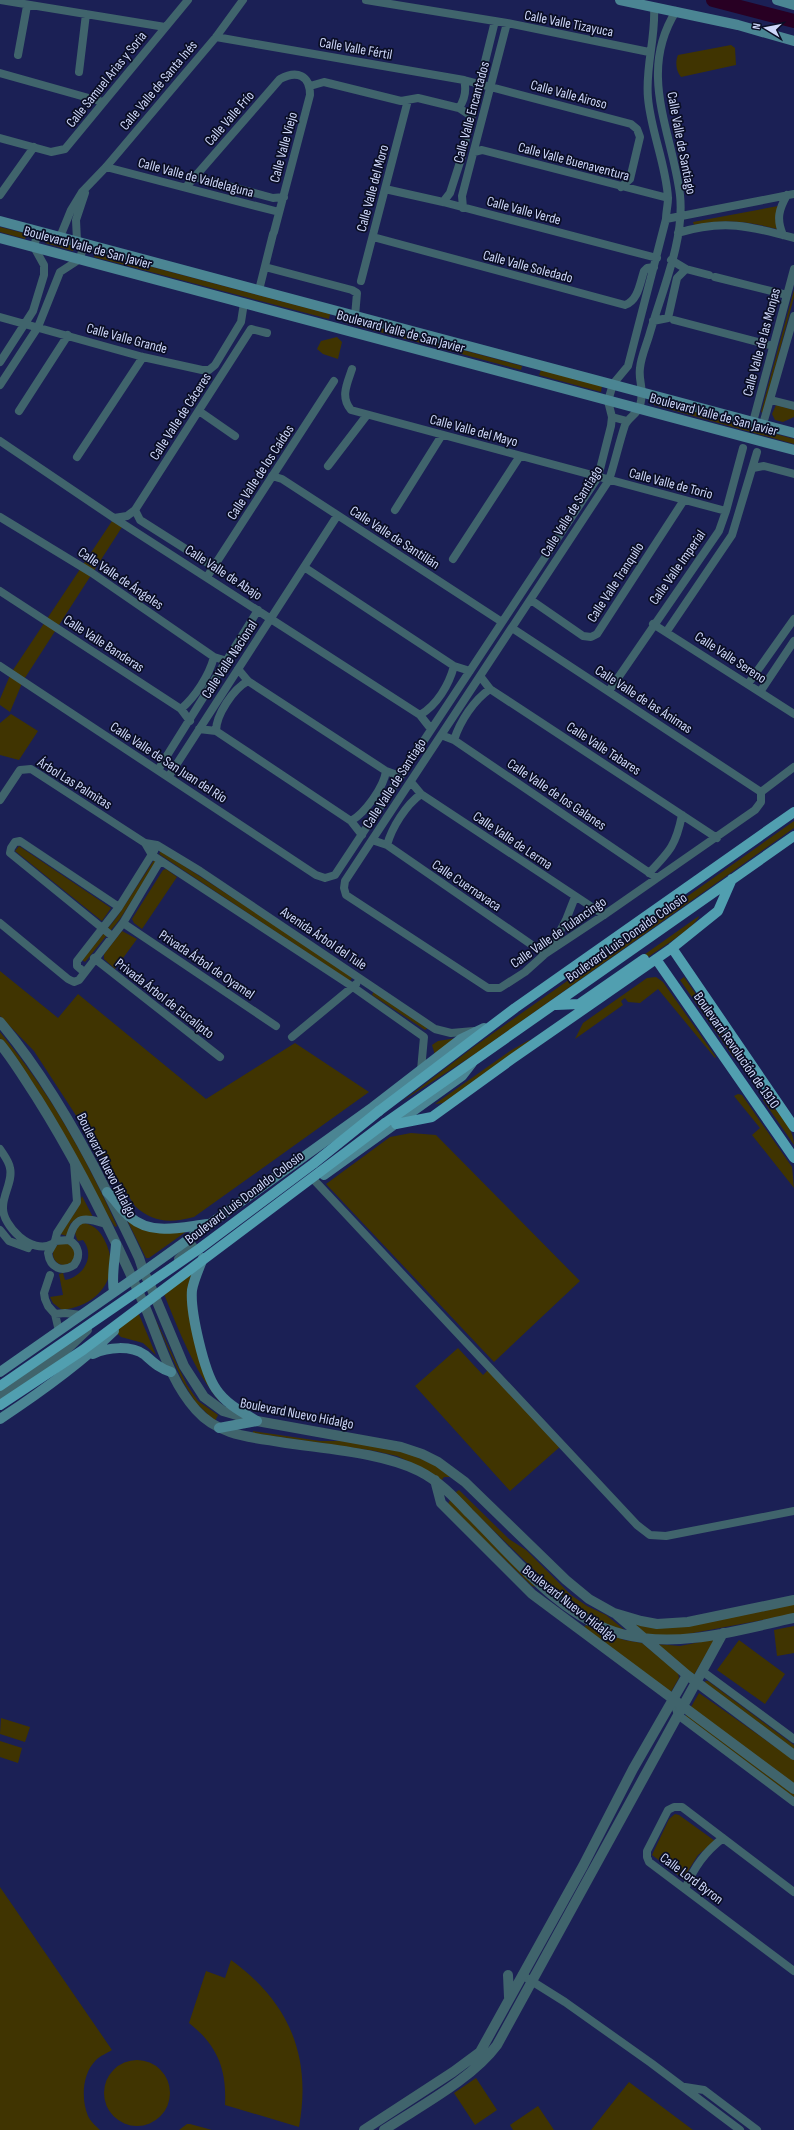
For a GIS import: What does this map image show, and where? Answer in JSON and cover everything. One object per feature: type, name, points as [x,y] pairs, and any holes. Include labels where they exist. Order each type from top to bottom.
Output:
[{"type":"main road","points":[[620,0],[738,25],[794,41]]},
{"type":"main road","points":[[777,0],[794,5]]},
{"type":"main road","name":"Boulevard Valle de San Javier","points":[[0,221],[794,433]]},
{"type":"main road","name":"Boulevard Valle de San Javier","points":[[0,238],[794,450]]},
{"type":"main road","points":[[523,378],[528,362]]},
{"type":"main road","points":[[534,381],[539,365]]},
{"type":"main road","name":"Boulevard Luis Donaldo Colosio","points":[[0,1386],[199,1249],[313,1164],[379,1111],[498,1021],[794,812]]},
{"type":"main road","name":"Boulevard Luis Donaldo Colosio","points":[[0,1405],[83,1350],[385,1123],[794,836]]},
{"type":"main road","points":[[396,1124],[432,1117],[512,1059],[672,948],[718,910],[732,879]]},
{"type":"main road","name":"Boulevard Revolución de 1910","points":[[672,948],[794,1127]]},
{"type":"main road","points":[[555,1005],[579,1004],[645,959],[656,959]]},
{"type":"main road","name":"Boulevard Revolución de 1910","points":[[656,959],[794,1158]]},
{"type":"main road","name":"Boulevard Luis Donaldo Colosio","points":[[0,1372],[114,1292],[134,1284],[200,1231],[373,1107],[461,1039],[498,1021]]},
{"type":"main road","name":"Boulevard Luis Donaldo Colosio","points":[[0,1419],[58,1380],[88,1356],[143,1303],[203,1258],[315,1181],[462,1076],[474,1060]]},
{"type":"main road","points":[[107,1192],[130,1217],[145,1227],[162,1229],[210,1224]]},
{"type":"main road","points":[[200,1231],[192,1241],[192,1246],[199,1254],[214,1251]]},
{"type":"main road","points":[[114,1292],[112,1281],[116,1261],[116,1244]]},
{"type":"main road","points":[[203,1258],[194,1278],[192,1292],[196,1323],[209,1377],[216,1390],[225,1400],[257,1421]]},
{"type":"main road","points":[[88,1356],[100,1350],[112,1348],[125,1349],[141,1353],[159,1368],[171,1372]]},
{"type":"main road","points":[[219,1428],[257,1421]]},
{"type":"street","points":[[0,0],[27,6],[165,27]]},
{"type":"street","name":"Calle Samuel Arias y Soria","points":[[0,138],[52,152],[65,149],[188,0]]},
{"type":"street","name":"Calle Valle de Santa Inés","points":[[60,237],[75,201],[106,167],[216,37],[243,0]]},
{"type":"street","name":"Calle Valle Tizayuca","points":[[366,0],[507,23],[649,52]]},
{"type":"street","points":[[18,55],[27,6]]},
{"type":"street","name":"Calle Valle de Santiago","points":[[325,878],[335,875],[362,835],[598,477],[604,462],[612,417],[608,401],[613,384],[628,366],[666,219],[668,198],[648,100],[647,72],[649,52],[655,25],[654,7]]},
{"type":"street","name":"Calle Valle de Santiago","points":[[344,888],[345,880],[392,812],[459,706],[609,480],[627,421],[639,409],[643,392],[639,368],[671,260],[678,233],[680,216],[677,181],[658,98],[658,73],[666,28],[676,11]]},
{"type":"street","points":[[79,72],[86,14]]},
{"type":"street","name":"Calle Valle Encantados","points":[[443,202],[450,193],[461,159],[495,21]]},
{"type":"street","name":"Calle Valle Encantados","points":[[463,208],[462,196],[492,87],[507,23]]},
{"type":"street","points":[[655,25],[666,28]]},
{"type":"street","name":"Calle Valle Fértil","points":[[216,37],[464,80],[492,87]]},
{"type":"street","points":[[0,73],[104,102]]},
{"type":"street","name":"Calle Valle Frío","points":[[186,187],[280,79],[288,75],[298,74],[307,79],[310,86]]},
{"type":"street","points":[[459,108],[463,102],[466,89],[464,80]]},
{"type":"street","points":[[310,86],[324,82],[401,101],[418,98],[459,108],[471,116]]},
{"type":"street","name":"Calle Valle Viejo","points":[[259,290],[310,95],[310,86]]},
{"type":"street","name":"Calle Valle Airoso","points":[[492,87],[631,124],[637,129],[640,137],[630,179],[622,187]]},
{"type":"street","name":"Calle Valle del Moro","points":[[361,281],[408,100]]},
{"type":"street","points":[[0,196],[34,147]]},
{"type":"street","name":"Calle Valle Buenaventura","points":[[474,152],[482,150],[668,198]]},
{"type":"street","points":[[461,159],[471,161]]},
{"type":"street","name":"Calle Valle de Valdelaguna","points":[[106,167],[279,212]]},
{"type":"street","name":"Calle Valle de Valdelaguna","points":[[195,177],[273,198],[284,197]]},
{"type":"street","name":"Calle Valle de Santa Inés","points":[[80,259],[81,242],[76,220],[90,185]]},
{"type":"street","name":"Calle Valle Verde","points":[[385,189],[443,202],[657,258]]},
{"type":"street","points":[[666,219],[790,194]]},
{"type":"street","points":[[783,235],[779,226],[778,216],[780,208],[790,194]]},
{"type":"street","points":[[678,233],[708,225],[725,224],[742,225],[794,238]]},
{"type":"street","points":[[0,362],[33,311],[44,275],[44,265],[34,247],[38,231]]},
{"type":"street","name":"Calle Valle Soledado","points":[[373,237],[625,305],[631,303],[635,298],[644,271],[647,268],[654,267]]},
{"type":"street","points":[[0,385],[38,327],[57,277],[64,267],[80,259]]},
{"type":"street","points":[[671,260],[686,269],[787,295]]},
{"type":"street","points":[[265,267],[357,293],[356,316]]},
{"type":"street","points":[[671,319],[677,278],[686,269]]},
{"type":"street","name":"Calle Valle de las Monjas","points":[[753,422],[794,269]]},
{"type":"street","name":"Calle Valle de Cáceres","points":[[209,370],[215,365],[241,322],[244,303]]},
{"type":"street","name":"Calle Valle de las Monjas","points":[[763,424],[794,316]]},
{"type":"street","name":"Calle Valle Grande","points":[[0,317],[143,356],[202,370],[209,370]]},
{"type":"street","points":[[653,321],[671,319],[773,346]]},
{"type":"street","name":"Calle Valle de Cáceres","points":[[135,510],[251,329],[266,333]]},
{"type":"street","points":[[19,411],[68,335]]},
{"type":"street","points":[[77,457],[143,356]]},
{"type":"street","points":[[628,366],[639,368]]},
{"type":"street","name":"Calle Valle del Mayo","points":[[352,370],[344,395],[346,404],[351,410],[609,480]]},
{"type":"street","name":"Calle Valle de los Caídos","points":[[207,577],[334,380]]},
{"type":"street","name":"Boulevard Valle de San Javier","points":[[771,400],[794,406]]},
{"type":"street","points":[[199,411],[235,436]]},
{"type":"street","points":[[328,466],[367,415]]},
{"type":"street","points":[[612,417],[627,421]]},
{"type":"street","points":[[395,510],[442,435]]},
{"type":"street","name":"Calle Valle de Abajo","points":[[0,441],[114,518],[420,715],[431,729]]},
{"type":"street","name":"Calle Valle Imperial","points":[[608,691],[718,531],[726,511],[744,448]]},
{"type":"street","name":"Calle Valle Imperial","points":[[667,631],[732,535],[757,452]]},
{"type":"street","points":[[453,559],[520,456]]},
{"type":"street","points":[[752,468],[764,466],[794,474]]},
{"type":"street","name":"Calle Valle de Santillán","points":[[272,476],[282,479],[502,622]]},
{"type":"street","name":"Calle Valle de Torio","points":[[609,480],[726,511]]},
{"type":"street","name":"Calle Valle Tranquilo","points":[[530,600],[583,636],[591,637],[597,634],[684,500]]},
{"type":"street","points":[[114,518],[128,516],[135,510]]},
{"type":"street","name":"Calle Valle de Abajo","points":[[135,510],[140,520],[214,567]]},
{"type":"street","name":"Calle Valle Nacional","points":[[169,776],[338,516]]},
{"type":"street","name":"Calle Valle de Ángeles","points":[[0,517],[92,573],[214,657],[227,662]]},
{"type":"street","points":[[304,567],[454,666],[470,671]]},
{"type":"street","name":"Calle Valle Banderas","points":[[0,591],[181,709],[190,721]]},
{"type":"street","name":"Calle Valle Nacional","points":[[158,770],[209,692],[258,610]]},
{"type":"street","points":[[748,684],[794,619]]},
{"type":"street","name":"Calle Valle Sereno","points":[[653,624],[667,631],[794,714]]},
{"type":"street","name":"Calle Valle de las Ánimas","points":[[512,628],[761,792]]},
{"type":"street","points":[[760,692],[794,641]]},
{"type":"street","points":[[181,709],[188,703],[211,668],[214,657]]},
{"type":"street","name":"Calle Valle de San Juan del Río","points":[[0,666],[169,776],[316,875],[325,878]]},
{"type":"street","points":[[420,715],[431,708],[451,678],[454,666]]},
{"type":"street","points":[[238,669],[248,681],[386,771],[400,776]]},
{"type":"street","name":"Calle Valle Tabares","points":[[480,676],[490,688],[717,838]]},
{"type":"street","points":[[216,731],[216,721],[239,686],[248,681]]},
{"type":"street","points":[[454,740],[462,722],[481,695],[490,688]]},
{"type":"street","points":[[209,692],[219,699]]},
{"type":"street","points":[[451,701],[459,706]]},
{"type":"street","points":[[199,729],[216,731],[351,821],[362,835]]},
{"type":"street","name":"Calle Valle de los Galanes","points":[[441,735],[454,740],[657,878]]},
{"type":"street","points":[[761,792],[794,767]]},
{"type":"street","name":"Árbol Las Palmitas","points":[[0,800],[20,770],[31,769],[146,843],[157,845]]},
{"type":"street","points":[[351,821],[360,816],[385,780],[386,771]]},
{"type":"street","name":"Calle Valle de Lerma","points":[[411,782],[421,794],[604,915]]},
{"type":"street","name":"Calle Valle de Tulancingo","points":[[344,888],[346,895],[488,988],[500,988],[525,972],[547,952],[717,838],[755,810],[761,802],[761,792]]},
{"type":"street","points":[[386,845],[390,835],[413,800],[421,794]]},
{"type":"street","points":[[381,805],[392,812]]},
{"type":"street","points":[[649,873],[670,852],[678,837],[682,815]]},
{"type":"street","name":"Calle Cuernavaca","points":[[372,840],[386,845],[547,952]]},
{"type":"street","points":[[112,936],[10,853],[11,848],[15,842],[20,841],[119,908]]},
{"type":"street","points":[[146,843],[152,855]]},
{"type":"street","points":[[84,972],[77,966],[77,961],[119,908],[157,845]]},
{"type":"street","name":"Avenida Árbol del Tule","points":[[157,845],[200,871],[435,1029],[451,1033],[481,1030]]},
{"type":"street","name":"Avenida Árbol del Tule","points":[[152,855],[365,995],[424,1037]]},
{"type":"street","points":[[0,923],[68,979],[74,982],[79,980],[94,958],[123,923],[160,861]]},
{"type":"street","points":[[131,888],[140,894]]},
{"type":"street","points":[[547,952],[566,920],[575,897]]},
{"type":"street","name":"Privada Árbol de Oyamel","points":[[123,923],[276,1026]]},
{"type":"street","name":"Privada Árbol de Eucalipto","points":[[94,958],[220,1057]]},
{"type":"street","points":[[292,1037],[353,987],[361,978]]},
{"type":"street","points":[[365,995],[373,986]]},
{"type":"street","name":"Boulevard Nuevo Hidalgo","points":[[0,1022],[22,1048],[66,1116],[107,1192],[139,1260],[184,1366],[204,1397],[223,1411],[257,1421],[401,1447],[438,1462],[465,1482],[566,1580],[589,1599],[614,1613],[696,1683],[794,1755]]},
{"type":"street","points":[[421,1070],[424,1037],[435,1029]]},
{"type":"street","name":"Boulevard Nuevo Hidalgo","points":[[0,1044],[10,1056],[49,1118],[106,1224],[143,1303],[171,1372],[196,1410],[219,1428],[235,1435],[383,1458],[403,1464],[435,1480],[551,1594],[570,1609],[599,1627],[643,1638],[666,1641],[723,1633],[794,1618]]},
{"type":"street","points":[[0,1149],[10,1168],[3,1204],[4,1215],[16,1234],[26,1243],[45,1247],[64,1239],[69,1240],[76,1246],[79,1256],[74,1265],[54,1272],[50,1275]]},
{"type":"street","points":[[59,1331],[55,1314],[48,1306],[44,1293],[50,1275],[50,1260],[48,1253],[54,1243],[57,1233],[77,1202],[74,1163]]},
{"type":"street","points":[[315,1181],[637,1525],[650,1534],[666,1536],[794,1511]]},
{"type":"street","points":[[69,1240],[73,1226],[80,1220],[92,1220],[106,1224]]},
{"type":"street","points":[[0,1230],[9,1241],[44,1252],[59,1269],[64,1269]]},
{"type":"street","points":[[145,1276],[185,1254],[192,1246]]},
{"type":"street","points":[[0,1396],[66,1350],[134,1284]]},
{"type":"street","points":[[55,1314],[65,1313],[81,1315]]},
{"type":"street","name":"Boulevard Nuevo Hidalgo","points":[[435,1480],[437,1494],[444,1506],[523,1587],[563,1619],[683,1705],[794,1790]]},
{"type":"street","points":[[444,1506],[444,1501],[448,1492],[458,1484],[465,1482]]},
{"type":"street","points":[[523,1587],[551,1594]]},
{"type":"street","name":"Boulevard Nuevo Hidalgo","points":[[614,1613],[641,1621],[672,1623],[688,1622],[794,1600]]},
{"type":"street","points":[[563,1619],[570,1609]]},
{"type":"street","points":[[384,2130],[485,2061],[497,2045],[723,1633]]},
{"type":"street","points":[[702,1671],[794,1739]]},
{"type":"street","points":[[364,2130],[453,2072],[480,2052],[583,1866],[633,1769],[687,1675]]},
{"type":"street","points":[[673,1699],[678,1715],[794,1802]]},
{"type":"street","name":"Calle Lord Byron","points":[[794,1892],[682,1807],[674,1807],[668,1810],[647,1851],[649,1862],[794,1971]]},
{"type":"street","points":[[685,1889],[691,1874],[700,1860],[710,1848],[724,1838]]},
{"type":"street","points":[[508,1975],[509,1998]]},
{"type":"street","points":[[522,1975],[591,2020],[740,2130]]},
{"type":"street","points":[[683,2087],[704,2090],[757,2130]]},
{"type":"shaded area","points":[[731,45],[735,48],[736,65],[681,77],[679,75],[676,66],[678,55]]},
{"type":"shaded area","points":[[778,206],[777,229],[755,224],[736,222],[716,222],[694,225],[693,222]]},
{"type":"shaded area","points":[[0,227],[27,234],[25,239],[0,232]]},
{"type":"shaded area","points":[[46,238],[75,246],[73,251],[45,243]]},
{"type":"shaded area","points":[[95,252],[330,314],[329,319],[94,257]]},
{"type":"shaded area","points":[[794,290],[794,297],[763,413],[761,412]]},
{"type":"shaded area","points":[[348,319],[522,366],[521,370],[346,323]]},
{"type":"shaded area","points":[[337,337],[342,342],[338,359],[323,354],[317,349],[321,341]]},
{"type":"shaded area","points":[[541,370],[602,386],[601,392],[539,375]]},
{"type":"shaded area","points":[[655,401],[794,439],[794,444],[654,405]]},
{"type":"shaded area","points":[[776,405],[794,410],[794,417],[783,422],[775,420],[772,414]]},
{"type":"shaded area","points":[[114,518],[124,524],[23,681],[10,712],[0,705],[0,699],[11,673]]},
{"type":"shaded area","points":[[11,714],[38,731],[19,760],[0,755],[0,723]]},
{"type":"shaded area","points":[[794,821],[794,828],[478,1052],[401,1102],[475,1046]]},
{"type":"shaded area","points":[[19,846],[111,908],[102,921],[15,851]]},
{"type":"shaded area","points":[[161,851],[353,976],[350,981],[159,854]]},
{"type":"shaded area","points":[[154,860],[157,862],[120,919],[85,962],[82,960],[117,917]]},
{"type":"shaded area","points":[[166,869],[177,877],[142,929],[134,923],[132,919],[163,870]]},
{"type":"shaded area","points":[[699,916],[694,923],[668,944],[590,993]]},
{"type":"shaded area","points":[[122,931],[137,939],[115,969],[104,959],[104,954]]},
{"type":"shaded area","points":[[0,971],[58,1018],[78,994],[206,1099],[295,1043],[369,1092],[194,1217],[170,1221],[155,1219],[148,1216],[135,1206],[34,1051],[0,1016]]},
{"type":"shaded area","points":[[656,977],[663,982],[716,1057],[715,1058],[658,989],[640,1003],[628,1002],[625,998],[621,1001],[623,1005],[575,1039],[583,1023],[647,978]]},
{"type":"shaded area","points":[[684,977],[738,1055],[734,1058],[680,980]]},
{"type":"shaded area","points":[[374,991],[428,1028],[425,1030],[372,995]]},
{"type":"shaded area","points":[[0,1032],[35,1078],[65,1125],[93,1175],[117,1226],[115,1227],[0,1042]]},
{"type":"shaded area","points":[[456,1038],[435,1055],[432,1045],[438,1041]]},
{"type":"shaded area","points":[[529,1040],[530,1041],[443,1103],[435,1104],[510,1051]]},
{"type":"shaded area","points":[[738,1094],[742,1095],[792,1167],[794,1188],[752,1135],[760,1128],[734,1096]]},
{"type":"shaded area","points":[[765,1099],[788,1126],[794,1145],[763,1100]]},
{"type":"shaded area","points":[[411,1133],[436,1135],[580,1281],[494,1362],[326,1184],[390,1137]]},
{"type":"shaded area","points":[[82,1196],[94,1219],[77,1218],[70,1224],[67,1236],[60,1234],[76,1211]]},
{"type":"shaded area","points":[[127,1220],[187,1231],[149,1258],[146,1258]]},
{"type":"shaded area","points":[[83,1223],[95,1228],[104,1239],[109,1252],[111,1264],[109,1276],[97,1295],[87,1302],[62,1310],[53,1303],[50,1297],[63,1295],[59,1274],[63,1273],[65,1280],[71,1278],[77,1275],[86,1265],[88,1259],[87,1246],[83,1240],[78,1241],[75,1233],[77,1226]]},
{"type":"shaded area","points":[[64,1243],[72,1246],[75,1254],[72,1262],[64,1265],[56,1262],[53,1254],[56,1246]]},
{"type":"shaded area","points":[[192,1273],[189,1295],[219,1401],[202,1376],[181,1336],[164,1294]]},
{"type":"shaded area","points":[[151,1310],[187,1385],[198,1401],[218,1415],[215,1421],[196,1403],[183,1382]]},
{"type":"shaded area","points":[[138,1312],[156,1355],[143,1343],[121,1337],[116,1332]]},
{"type":"shaded area","points":[[458,1348],[483,1375],[490,1368],[562,1445],[510,1491],[415,1386]]},
{"type":"shaded area","points":[[253,1431],[320,1441],[348,1441],[400,1450],[433,1464],[451,1477],[444,1477],[441,1481],[414,1464],[397,1456],[375,1451],[253,1433]]},
{"type":"shaded area","points":[[459,1490],[509,1539],[526,1550],[571,1595],[587,1606],[606,1615],[627,1632],[590,1618],[565,1600],[457,1495],[456,1492]]},
{"type":"shaded area","points":[[450,1500],[536,1587],[532,1586],[450,1507],[448,1504]]},
{"type":"shaded area","points":[[794,1604],[794,1614],[677,1636],[644,1635],[628,1623],[669,1628]]},
{"type":"shaded area","points":[[586,1625],[624,1640],[642,1643],[678,1673],[679,1678],[671,1692],[631,1664],[584,1627]]},
{"type":"shaded area","points":[[794,1626],[794,1653],[777,1656],[774,1630]]},
{"type":"shaded area","points":[[715,1639],[694,1675],[656,1644],[680,1646]]},
{"type":"shaded area","points":[[739,1640],[785,1674],[765,1704],[717,1670]]},
{"type":"shaded area","points":[[705,1681],[708,1681],[794,1745],[794,1750],[706,1684]]},
{"type":"shaded area","points":[[699,1693],[794,1760],[794,1785],[691,1707]]},
{"type":"shaded area","points":[[687,1714],[794,1794],[794,1798],[685,1717]]},
{"type":"shaded area","points":[[1,1718],[30,1727],[25,1742],[0,1734]]},
{"type":"shaded area","points":[[0,1741],[22,1748],[18,1763],[0,1757]]},
{"type":"shaded area","points":[[675,1814],[679,1815],[715,1841],[698,1855],[683,1879],[652,1855],[669,1819]]},
{"type":"shaded area","points":[[0,1887],[112,2050],[98,2059],[91,2066],[85,2079],[84,2102],[88,2116],[100,2130],[0,2130]]},
{"type":"shaded area","points":[[231,1960],[251,1976],[268,1994],[292,2033],[302,2077],[302,2101],[299,2127],[225,2105],[224,2080],[218,2059],[207,2040],[189,2023],[206,1971],[225,1978]]},
{"type":"shaded area","points":[[137,2060],[149,2063],[160,2070],[167,2081],[170,2093],[167,2105],[160,2116],[149,2123],[137,2126],[125,2123],[114,2116],[107,2105],[104,2093],[107,2081],[114,2070],[125,2063]]},
{"type":"shaded area","points":[[476,2078],[497,2110],[475,2125],[454,2093]]},
{"type":"shaded area","points":[[629,2082],[693,2130],[591,2130]]},
{"type":"shaded area","points":[[538,2106],[554,2130],[513,2130],[510,2125]]},
{"type":"shaded area","points":[[187,2124],[190,2124],[212,2130],[179,2130]]},
{"type":"waterway","points":[[713,0],[794,21]]}]
